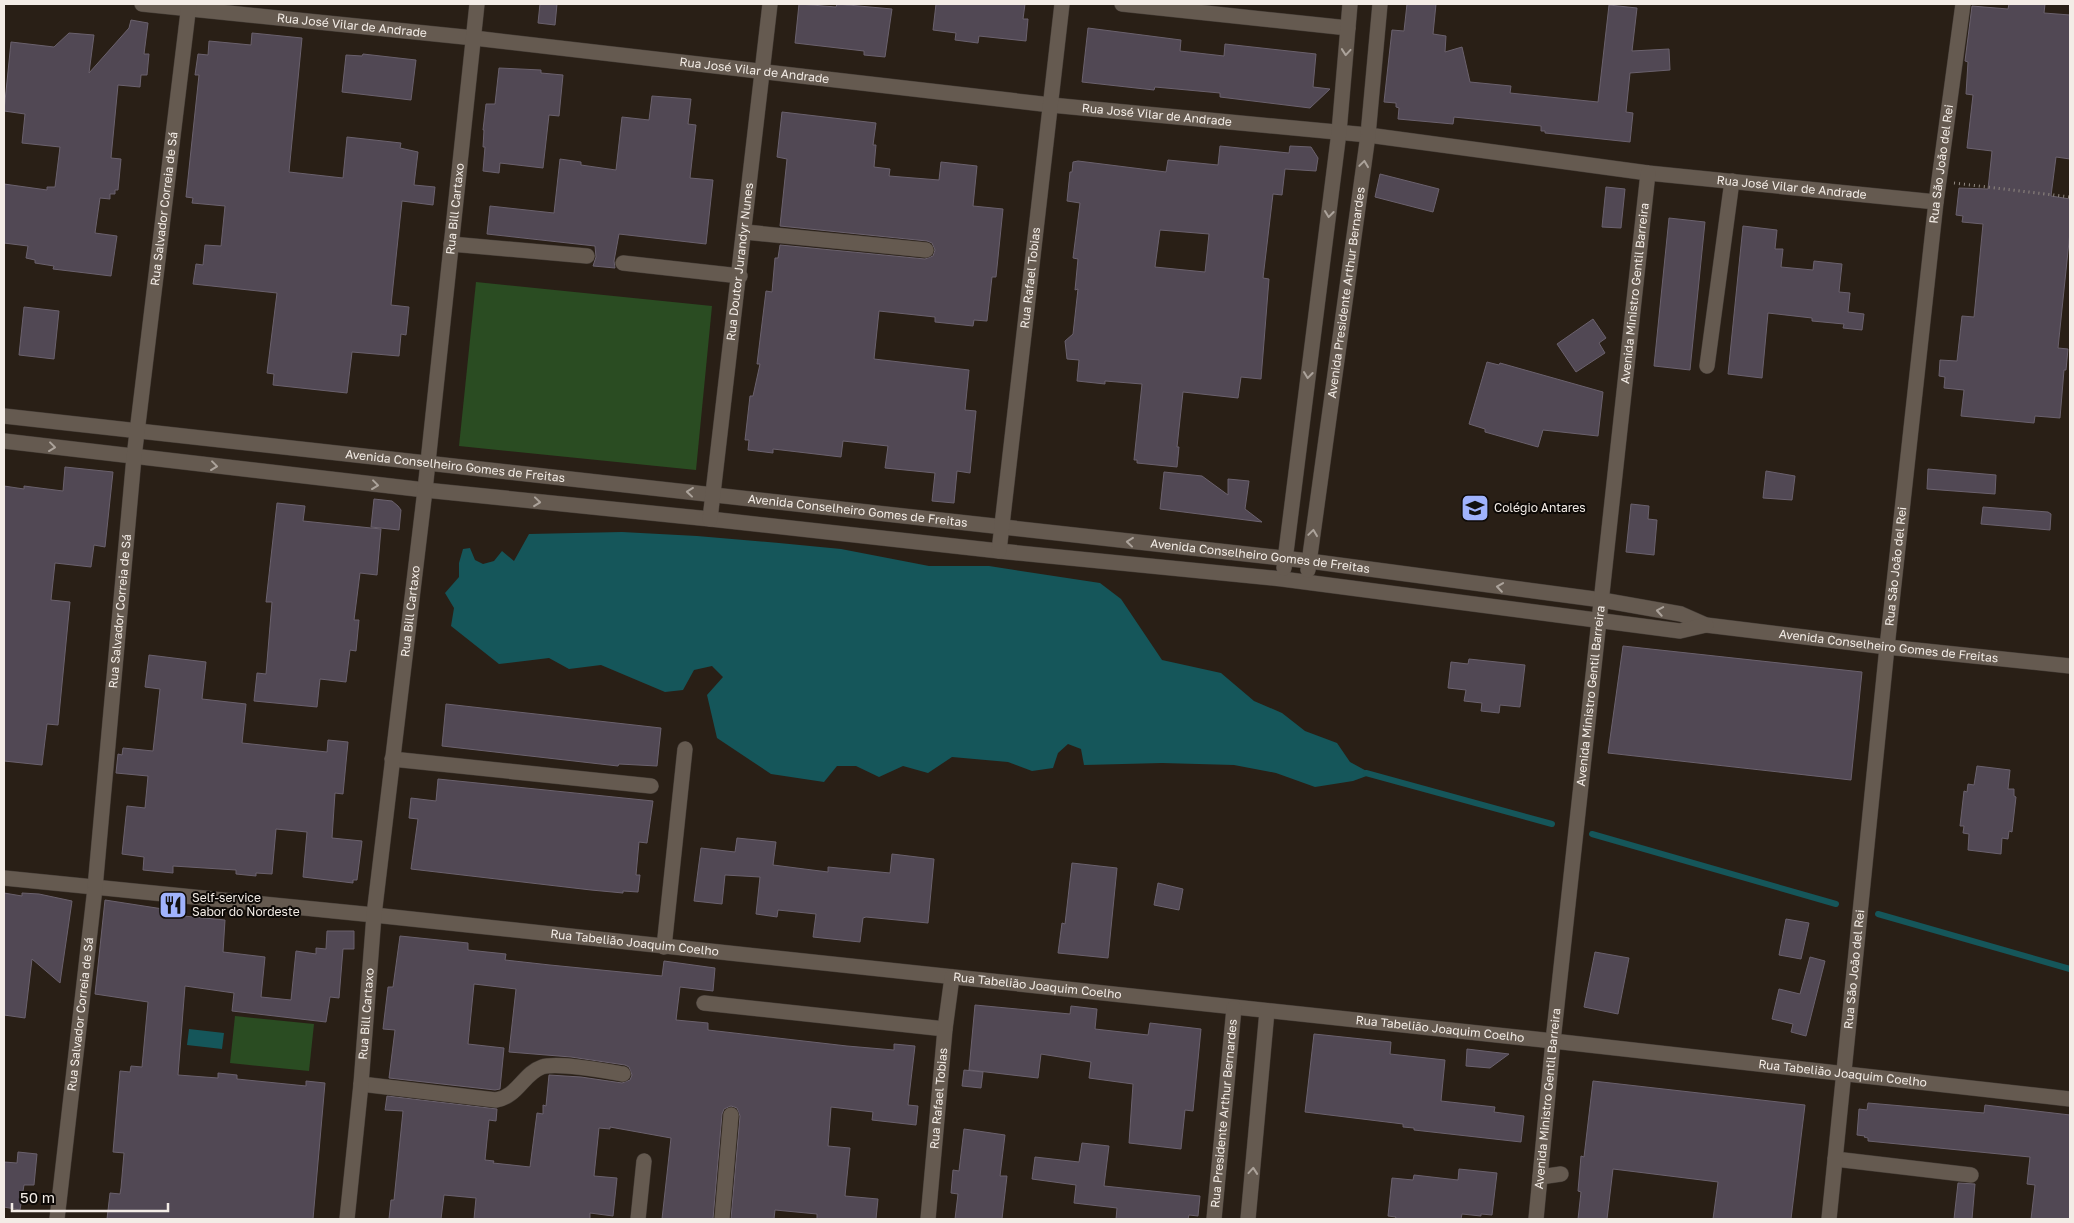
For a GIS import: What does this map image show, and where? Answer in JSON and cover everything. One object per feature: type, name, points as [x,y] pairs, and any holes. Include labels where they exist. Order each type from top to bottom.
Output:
[{"type":"street","name":"Rua José Vilar de Andrade","points":[[142,4],[189,6],[1051,105],[1368,135],[1648,173],[1936,202]]},
{"type":"street","name":"Rua Bill Cartaxo","points":[[347,1219],[361,1084],[374,915],[428,464],[477,4]]},
{"type":"street","name":"Rua Doutor Jurandyr Nunes","points":[[710,519],[740,276],[770,4]]},
{"type":"street","name":"Rua Rafael Tobias","points":[[999,551],[1062,4]]},
{"type":"street","points":[[1122,4],[1243,10],[1348,28]]},
{"type":"street","name":"Avenida Presidente Arthur Bernardes","points":[[1282,579],[1339,132],[1350,4]]},
{"type":"street","name":"Avenida Presidente Arthur Bernardes","points":[[1307,582],[1368,135],[1380,4]]},
{"type":"street","name":"Rua São João del Rei","points":[[1829,1219],[1887,647],[1936,202],[1963,4]]},
{"type":"street","name":"Rua Salvador Correia de Sá","points":[[57,1219],[95,888],[134,457],[189,6]]},
{"type":"street","name":"Avenida Ministro Gentil Barreira","points":[[1536,1219],[1553,1042],[1648,173]]},
{"type":"street","points":[[1707,366],[1732,181]]},
{"type":"street","points":[[745,232],[926,250]]},
{"type":"street","points":[[452,244],[587,256]]},
{"type":"street","points":[[623,263],[740,276]]},
{"type":"street","name":"Avenida Conselheiro Gomes de Freitas","points":[[4,416],[1285,560],[1309,561],[1602,600],[1681,614],[1706,626]]},
{"type":"street","name":"Avenida Conselheiro Gomes de Freitas","points":[[4,441],[425,490],[1282,579],[1680,631],[1706,626],[2070,666]]},
{"type":"street","points":[[664,947],[686,749]]},
{"type":"street","points":[[392,759],[651,786]]},
{"type":"street","name":"Rua Tabelião Joaquim Coelho","points":[[4,878],[374,915],[2070,1099]]},
{"type":"street","name":"Rua Rafael Tobias","points":[[928,1219],[945,1029],[952,977]]},
{"type":"street","points":[[704,1003],[945,1029]]},
{"type":"street","name":"Rua Presidente Arthur Bernardes","points":[[1214,1219],[1234,1008]]},
{"type":"street","points":[[1248,1219],[1267,1011]]},
{"type":"street","points":[[361,1084],[496,1100],[508,1097],[541,1067],[562,1066],[623,1074]]},
{"type":"street","points":[[722,1219],[731,1115]]},
{"type":"street","points":[[1836,1159],[1971,1175]]},
{"type":"street","points":[[638,1219],[644,1161]]},
{"type":"street","points":[[1540,1177],[1561,1174]]},
{"type":"path","points":[[1939,182],[2070,197]]},
{"type":"green space","points":[[476,282],[712,306],[696,470],[459,446]]},
{"type":"green space","points":[[235,1016],[314,1024],[309,1071],[230,1063]]},
{"type":"water","points":[[622,532],[697,536],[841,549],[929,566],[989,566],[1100,583],[1121,599],[1162,660],[1221,673],[1254,701],[1282,713],[1305,731],[1337,743],[1350,762],[1372,774],[1353,781],[1315,787],[1276,773],[1234,765],[1162,763],[1084,765],[1081,749],[1068,744],[1058,753],[1053,768],[1032,771],[1008,762],[952,757],[928,773],[903,766],[879,777],[856,766],[837,766],[824,782],[771,774],[717,738],[707,695],[723,677],[712,666],[694,670],[683,690],[665,692],[601,665],[569,669],[549,658],[499,664],[451,626],[454,608],[445,593],[459,577],[459,563],[463,549],[470,548],[475,560],[483,564],[494,561],[502,551],[514,561],[529,534]]},
{"type":"water","points":[[189,1029],[224,1033],[222,1049],[187,1045]]},
{"type":"building","points":[[540,4],[557,4],[555,25],[538,23]]},
{"type":"building","points":[[799,4],[836,7],[837,4],[892,9],[885,57],[864,55],[864,51],[795,43]]},
{"type":"building","points":[[936,4],[1025,4],[1023,19],[1028,19],[1026,41],[979,36],[978,43],[955,40],[956,33],[933,30]]},
{"type":"building","points":[[1407,4],[1436,4],[1433,34],[1446,36],[1445,52],[1462,47],[1470,82],[1511,86],[1510,93],[1598,102],[1609,5],[1637,8],[1632,51],[1669,49],[1670,70],[1630,73],[1626,112],[1633,113],[1630,142],[1545,133],[1545,131],[1541,131],[1541,126],[1454,117],[1453,124],[1398,119],[1399,108],[1396,107],[1396,103],[1384,102],[1392,30],[1404,31]]},
{"type":"building","points":[[2009,4],[2045,4],[2044,13],[2070,15],[2070,159],[2056,157],[2051,196],[2070,199],[2070,232],[2058,348],[2068,349],[2066,370],[2064,370],[2060,418],[2035,416],[2034,423],[1961,416],[1964,390],[1944,388],[1945,377],[1939,376],[1940,360],[1957,361],[1962,316],[1974,317],[1983,224],[1962,222],[1963,216],[1956,215],[1959,188],[1988,189],[1992,151],[1967,148],[1973,95],[1966,94],[1968,62],[1965,61],[1972,6],[2008,9]]},
{"type":"building","points":[[131,20],[148,23],[144,54],[149,54],[147,75],[141,75],[140,87],[118,85],[111,158],[121,159],[118,190],[115,190],[115,194],[110,194],[110,199],[100,198],[95,233],[117,236],[111,276],[53,269],[54,266],[35,263],[35,260],[26,258],[28,246],[4,243],[4,184],[47,190],[47,187],[55,187],[60,147],[22,143],[25,114],[4,111],[11,42],[54,47],[69,33],[94,35],[89,73],[129,28]]},
{"type":"building","points":[[1088,28],[1181,40],[1180,51],[1224,56],[1225,44],[1316,54],[1313,87],[1330,89],[1310,108],[1220,97],[1220,93],[1155,87],[1154,90],[1082,82]]},
{"type":"building","points":[[252,33],[302,38],[289,172],[343,178],[347,137],[401,143],[400,148],[418,152],[414,185],[435,187],[433,205],[402,201],[391,305],[409,307],[406,335],[401,334],[399,356],[352,352],[347,393],[273,385],[274,374],[267,373],[277,293],[193,284],[196,264],[203,265],[205,245],[221,246],[225,206],[192,203],[193,198],[186,197],[199,75],[195,75],[198,54],[208,55],[209,41],[251,45]]},
{"type":"building","points":[[363,54],[416,60],[411,100],[342,92],[346,55],[362,56]]},
{"type":"building","points":[[499,68],[541,70],[541,73],[563,75],[559,116],[549,115],[543,168],[500,163],[499,173],[483,171],[485,147],[483,147],[483,130],[486,104],[495,104]]},
{"type":"building","points":[[652,96],[691,99],[688,124],[696,125],[690,178],[713,180],[706,244],[619,234],[614,261],[615,268],[593,266],[596,257],[595,246],[487,234],[490,206],[554,213],[560,159],[581,162],[581,165],[616,170],[622,117],[649,120]]},
{"type":"building","points":[[782,112],[876,123],[873,145],[876,145],[874,167],[890,169],[889,176],[939,180],[941,162],[977,166],[973,206],[1003,209],[996,277],[992,277],[987,321],[974,320],[973,326],[935,322],[935,317],[879,311],[874,359],[969,370],[965,410],[976,411],[970,473],[957,471],[954,503],[932,501],[935,473],[885,468],[888,446],[843,441],[841,457],[773,449],[773,453],[748,450],[749,440],[745,440],[750,396],[753,396],[760,364],[757,364],[766,291],[772,292],[775,258],[778,258],[780,245],[925,259],[933,256],[935,250],[932,243],[927,241],[780,226],[787,159],[777,157]]},
{"type":"building","points":[[1220,146],[1289,153],[1290,146],[1311,147],[1318,158],[1316,171],[1285,169],[1282,195],[1273,194],[1263,278],[1269,279],[1261,379],[1241,377],[1238,398],[1183,392],[1177,447],[1179,447],[1177,467],[1137,463],[1137,460],[1134,460],[1142,384],[1105,381],[1105,384],[1077,381],[1079,360],[1067,359],[1065,341],[1073,334],[1078,289],[1075,290],[1078,259],[1073,258],[1080,203],[1067,201],[1070,172],[1072,172],[1073,162],[1078,161],[1166,172],[1168,160],[1218,165]],"holes":[[[1160,230],[1209,234],[1205,272],[1155,267]]]},
{"type":"building","points":[[1380,174],[1439,189],[1433,212],[1375,197]]},
{"type":"building","points":[[1606,187],[1625,189],[1621,228],[1602,227]]},
{"type":"building","points":[[1669,218],[1705,222],[1690,370],[1654,366]]},
{"type":"building","points":[[1743,226],[1777,230],[1775,249],[1783,249],[1781,267],[1813,270],[1814,261],[1842,264],[1839,292],[1850,293],[1848,312],[1864,314],[1862,330],[1843,328],[1844,324],[1812,321],[1812,318],[1768,313],[1762,378],[1728,374]]},
{"type":"building","points":[[24,307],[59,311],[54,359],[19,355]]},
{"type":"building","points":[[1593,319],[1606,338],[1599,343],[1605,353],[1576,372],[1557,344]]},
{"type":"building","points":[[1487,362],[1499,365],[1500,363],[1603,392],[1598,436],[1543,430],[1538,447],[1485,432],[1485,429],[1469,424]]},
{"type":"building","points":[[65,467],[113,472],[105,547],[94,545],[91,567],[55,563],[51,600],[70,602],[58,725],[47,724],[42,765],[4,761],[4,486],[24,489],[24,486],[63,491]]},
{"type":"building","points":[[1928,469],[1996,475],[1995,494],[1927,489]]},
{"type":"building","points":[[1766,471],[1795,476],[1792,500],[1763,498]]},
{"type":"building","points":[[1164,472],[1202,476],[1228,495],[1228,479],[1249,481],[1245,509],[1262,522],[1160,509]]},
{"type":"building","points":[[374,499],[392,501],[398,506],[401,510],[399,530],[371,527]]},
{"type":"building","points":[[277,503],[305,506],[303,521],[381,529],[377,575],[360,573],[354,620],[359,620],[356,651],[350,650],[346,682],[320,679],[317,707],[254,701],[257,673],[266,674],[272,602],[266,602]]},
{"type":"building","points":[[1631,504],[1649,506],[1648,519],[1657,520],[1654,555],[1626,552]]},
{"type":"building","points":[[1983,507],[2048,512],[2051,514],[2050,530],[1981,524]]},
{"type":"building","points":[[1623,646],[1862,672],[1851,780],[1608,753]]},
{"type":"building","points":[[149,655],[206,662],[202,699],[246,704],[242,743],[327,752],[328,740],[348,742],[343,794],[335,793],[332,838],[362,841],[357,880],[353,880],[353,883],[303,877],[307,832],[276,829],[272,874],[256,873],[256,876],[236,874],[236,870],[173,866],[173,873],[143,870],[144,857],[122,854],[127,806],[145,808],[148,776],[116,773],[118,754],[122,755],[123,748],[153,751],[160,689],[145,687]]},
{"type":"building","points":[[1469,659],[1525,665],[1520,707],[1500,705],[1499,713],[1481,711],[1482,703],[1464,701],[1466,690],[1448,688],[1451,662],[1468,664]]},
{"type":"building","points":[[446,704],[661,728],[657,766],[619,764],[618,766],[442,746]]},
{"type":"building","points":[[1977,766],[2010,770],[2008,789],[2014,789],[2014,796],[2016,797],[2012,832],[2009,831],[2008,839],[2002,838],[2001,854],[1968,850],[1969,834],[1963,833],[1964,826],[1960,826],[1964,791],[1967,792],[1968,784],[1974,785]]},
{"type":"building","points":[[438,779],[653,801],[647,843],[639,842],[636,875],[640,875],[638,892],[623,891],[623,893],[591,890],[411,869],[418,819],[409,818],[411,798],[436,801]]},
{"type":"building","points":[[737,838],[776,842],[773,865],[828,872],[828,867],[890,873],[892,854],[934,859],[928,923],[866,917],[863,918],[860,942],[813,937],[816,914],[778,910],[777,917],[756,914],[760,877],[725,875],[722,904],[694,901],[701,848],[735,852]]},
{"type":"building","points":[[1072,863],[1117,868],[1108,958],[1058,953],[1062,923],[1065,924]]},
{"type":"building","points":[[1158,883],[1183,889],[1179,910],[1154,905]]},
{"type":"building","points":[[4,893],[22,896],[22,893],[39,894],[72,901],[60,983],[32,959],[25,1018],[4,1015]]},
{"type":"building","points":[[105,900],[163,909],[162,914],[225,920],[223,952],[265,957],[261,997],[291,1000],[296,951],[316,954],[316,948],[326,949],[327,931],[354,931],[354,949],[343,949],[339,998],[330,997],[326,1022],[232,1011],[234,993],[185,986],[178,1075],[218,1078],[218,1073],[237,1075],[237,1079],[306,1086],[306,1081],[325,1083],[313,1219],[107,1219],[110,1193],[120,1194],[121,1188],[124,1153],[113,1152],[120,1071],[130,1072],[131,1066],[142,1067],[148,1002],[95,994]]},
{"type":"building","points":[[1786,919],[1809,923],[1801,959],[1779,955]]},
{"type":"building","points":[[400,936],[468,943],[468,950],[506,954],[505,960],[550,965],[662,976],[664,961],[715,968],[713,991],[680,987],[676,1020],[708,1023],[708,1030],[847,1046],[894,1050],[894,1044],[915,1046],[908,1105],[918,1106],[916,1125],[872,1120],[873,1112],[831,1107],[828,1146],[850,1148],[845,1196],[878,1199],[876,1219],[817,1219],[817,1214],[775,1210],[774,1219],[731,1219],[740,1116],[737,1108],[731,1106],[724,1109],[722,1114],[713,1219],[662,1219],[671,1138],[610,1127],[610,1129],[599,1128],[594,1176],[617,1178],[613,1216],[590,1213],[590,1219],[474,1219],[476,1198],[444,1195],[441,1219],[389,1219],[391,1200],[394,1200],[403,1111],[385,1110],[387,1096],[497,1109],[496,1121],[489,1120],[485,1160],[494,1161],[493,1163],[530,1167],[537,1113],[543,1114],[543,1105],[546,1106],[549,1075],[622,1083],[630,1080],[632,1075],[629,1067],[625,1065],[571,1057],[509,1052],[516,989],[474,984],[468,1044],[504,1048],[500,1089],[389,1078],[395,1030],[383,1029],[388,987],[393,987]]},
{"type":"building","points":[[1595,952],[1629,958],[1618,1014],[1584,1007]]},
{"type":"building","points":[[1810,957],[1825,961],[1806,1036],[1791,1032],[1793,1024],[1772,1019],[1779,989],[1800,994]]},
{"type":"building","points":[[975,1005],[1070,1014],[1071,1006],[1097,1009],[1095,1029],[1148,1035],[1150,1023],[1201,1029],[1193,1111],[1185,1110],[1181,1149],[1129,1143],[1133,1084],[1089,1078],[1091,1062],[1041,1054],[1038,1078],[969,1070]]},
{"type":"building","points":[[1314,1034],[1391,1042],[1390,1054],[1445,1060],[1441,1101],[1495,1107],[1494,1112],[1524,1116],[1521,1142],[1414,1130],[1414,1128],[1403,1127],[1403,1124],[1305,1112]]},
{"type":"building","points":[[1467,1049],[1509,1054],[1490,1068],[1466,1066]]},
{"type":"building","points":[[964,1070],[983,1072],[981,1088],[962,1086]]},
{"type":"building","points":[[1593,1081],[1805,1105],[1791,1219],[1713,1219],[1718,1182],[1613,1169],[1607,1219],[1578,1219],[1581,1192],[1578,1191],[1581,1156],[1584,1157]]},
{"type":"building","points":[[1868,1103],[1984,1113],[1985,1105],[2070,1115],[2070,1219],[2031,1219],[2035,1185],[2027,1184],[2030,1157],[1868,1141],[1868,1138],[1865,1136],[1857,1135],[1859,1109],[1867,1110]]},
{"type":"building","points":[[964,1129],[1005,1135],[1000,1176],[1007,1176],[1002,1219],[955,1219],[958,1194],[951,1193],[953,1170],[959,1171]]},
{"type":"building","points":[[1082,1143],[1109,1146],[1104,1186],[1200,1196],[1198,1216],[1189,1215],[1188,1219],[1116,1219],[1117,1208],[1074,1203],[1076,1185],[1032,1179],[1035,1157],[1079,1162]]},
{"type":"building","points":[[18,1152],[37,1154],[34,1185],[24,1185],[20,1210],[4,1207],[4,1162],[17,1163]]},
{"type":"building","points":[[1459,1169],[1497,1173],[1492,1215],[1462,1214],[1461,1219],[1395,1219],[1396,1217],[1388,1216],[1392,1178],[1413,1180],[1414,1175],[1458,1180]]},
{"type":"building","points":[[1958,1183],[1975,1184],[1972,1219],[1954,1219]]},
{"type":"waterway","points":[[1366,773],[1552,824]]},
{"type":"waterway","points":[[1592,834],[1836,904]]},
{"type":"waterway","points":[[1878,914],[2070,969]]},
{"type":"place","name":"Colégio Antares","points":[[1475,508]]},
{"type":"place","name":"Self-service Sabor do Nordeste","points":[[173,905]]}]
